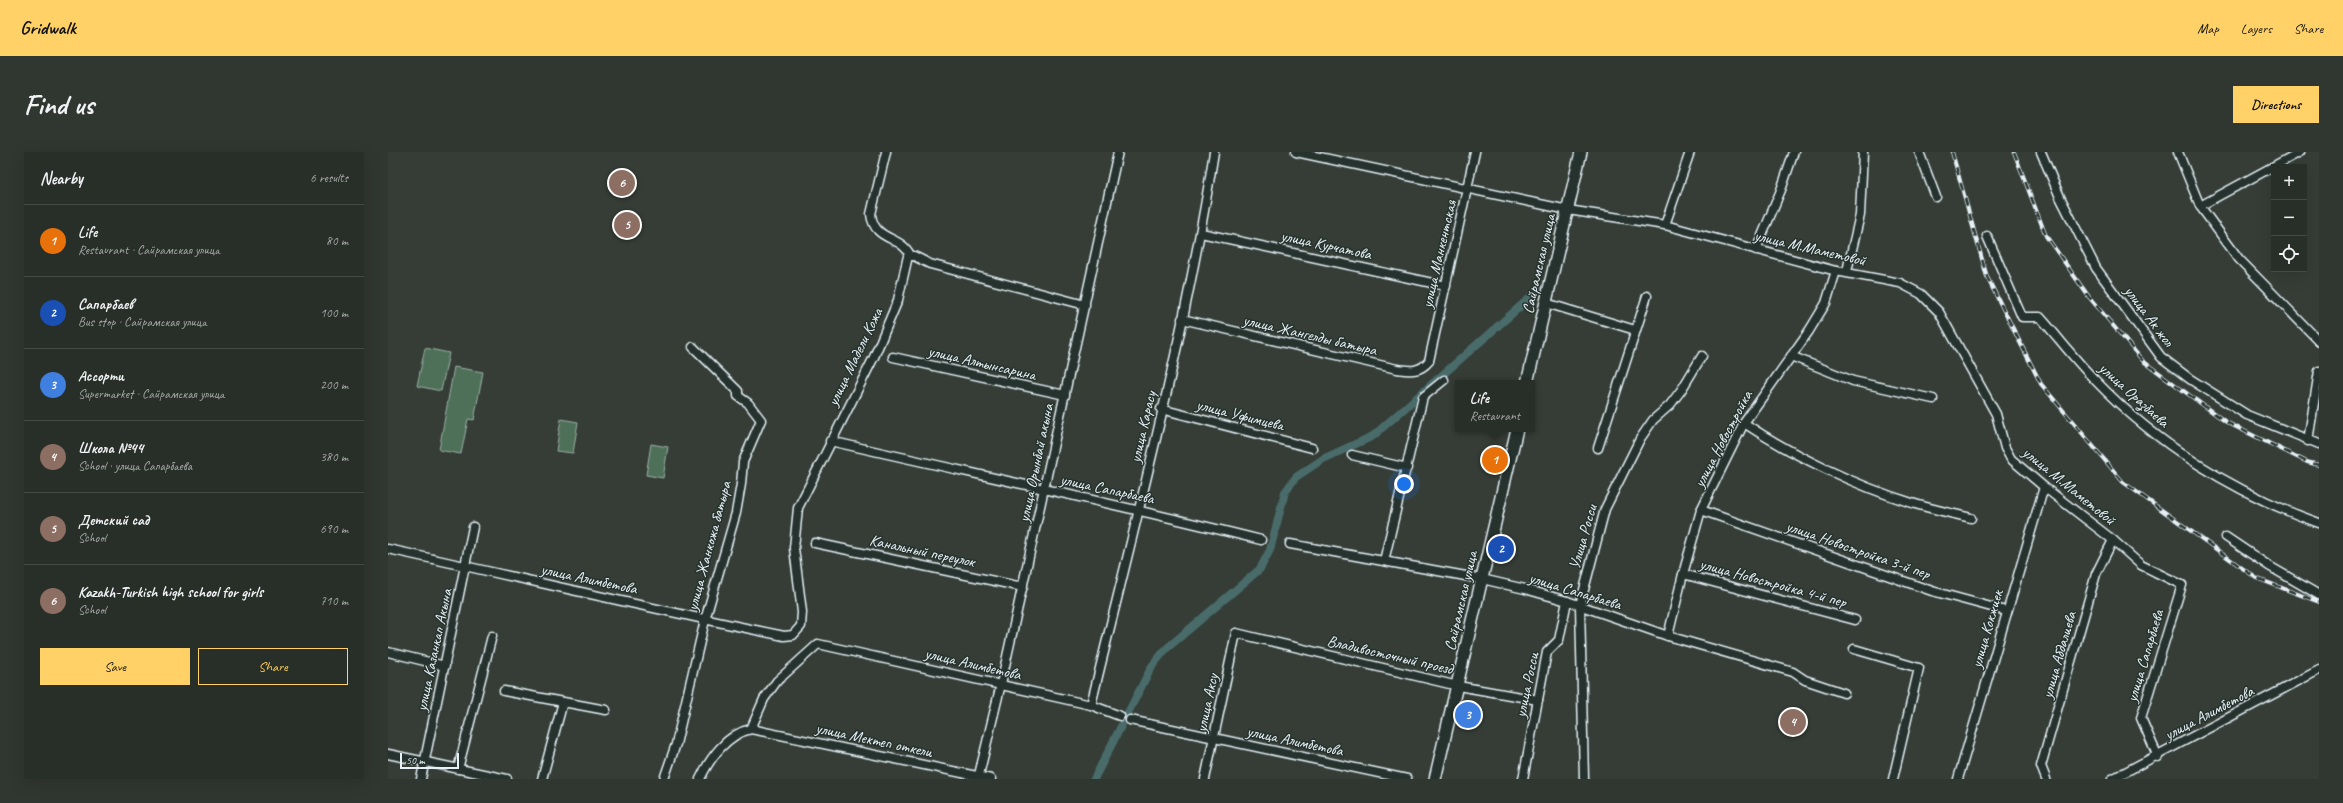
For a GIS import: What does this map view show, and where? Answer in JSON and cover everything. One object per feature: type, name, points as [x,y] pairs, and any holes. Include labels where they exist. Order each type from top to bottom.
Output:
[{"type":"main road","name":"Сайрамская улица","points":[[1528,380],[1581,152]]},
{"type":"main road","name":"Сайрамская улица","points":[[1435,779],[1516,432]]},
{"type":"street","points":[[886,152],[871,214],[872,222],[876,229],[894,242],[905,247],[910,255],[930,264],[1085,305]]},
{"type":"street","name":"улица Орынбай акына","points":[[978,778],[1023,587],[1118,152]]},
{"type":"street","name":"улица Карасу","points":[[1090,706],[1139,510],[1182,319],[1201,233],[1214,152]]},
{"type":"street","name":"улица М.Маметовой","points":[[1296,152],[1568,210],[1665,225],[1836,270],[1847,271],[1900,283],[1921,294],[1939,312],[1996,414],[2005,448],[2011,459],[2112,540],[2140,565],[2182,585]]},
{"type":"street","name":"улица Манкентская","points":[[1429,361],[1475,152]]},
{"type":"street","points":[[1665,225],[1690,152]]},
{"type":"street","points":[[1756,250],[1781,190],[1794,152]]},
{"type":"street","points":[[1847,271],[1860,215],[1863,152]]},
{"type":"street","points":[[1919,152],[1936,197]]},
{"type":"street","name":"улица Ак жол","points":[[2041,152],[2060,197],[2096,268],[2161,357],[2190,379],[2247,415],[2308,441],[2319,444]]},
{"type":"street","points":[[2178,152],[2200,206],[2239,259],[2319,341]]},
{"type":"street","points":[[2200,206],[2300,152]]},
{"type":"street","name":"улица Курчатова","points":[[1201,233],[1446,286]]},
{"type":"street","name":"улица Оразбаева","points":[[1987,236],[2022,317],[2040,317],[2093,379],[2137,419],[2177,452],[2208,471],[2291,513],[2319,523]]},
{"type":"street","name":"улица Мадели Кожа","points":[[784,636],[793,635],[801,626],[802,612],[794,548],[798,508],[830,441],[874,357],[898,300],[906,259],[910,255]]},
{"type":"street","name":"улица Новостройка","points":[[1668,636],[1701,510],[1744,423],[1809,331],[1826,303],[1836,270]]},
{"type":"street","points":[[1598,448],[1647,296]]},
{"type":"street","points":[[1546,303],[1635,330]]},
{"type":"street","name":"улица Жангелды батыра","points":[[1182,319],[1397,369],[1413,371],[1420,369],[1429,361]]},
{"type":"street","name":"улица Жанкожа батыра","points":[[664,779],[676,744],[705,620],[736,513],[743,462],[761,420],[748,403],[738,396],[738,391],[693,347]]},
{"type":"street","name":"Улица Росси","points":[[1584,779],[1580,605],[1605,509],[1615,485],[1640,439],[1654,420],[1670,405],[1682,389],[1702,356]]},
{"type":"street","points":[[1791,356],[1852,381],[1933,398]]},
{"type":"street","name":"улица Алтынсарина","points":[[893,357],[1065,396]]},
{"type":"street","points":[[2308,441],[2319,371]]},
{"type":"street","points":[[1384,561],[1423,397],[1444,380]]},
{"type":"street","name":"улица Уфимцева","points":[[1161,409],[1312,448]]},
{"type":"street","points":[[1744,423],[1768,439],[1840,475],[1911,503],[1971,518]]},
{"type":"street","name":"улица Сапарбаева","points":[[830,441],[1139,510],[1261,540]]},
{"type":"street","points":[[1352,455],[1407,468]]},
{"type":"street","name":"улица Кокжиек","points":[[1958,779],[2044,487]]},
{"type":"street","name":"улица Новостройка 3-й пер","points":[[1701,510],[1932,590],[2006,612]]},
{"type":"street","name":"улица Казанкап Акына","points":[[421,779],[473,527]]},
{"type":"street","points":[[2226,537],[2268,566],[2319,595]]},
{"type":"street","name":"улица Абдалиева","points":[[2046,779],[2041,766],[2096,574],[2112,540]]},
{"type":"street","name":"Канальный переулок","points":[[815,543],[1023,587]]},
{"type":"street","name":"улица Сапарбаева","points":[[1290,544],[1482,579],[1567,601],[1668,636],[1793,672],[1805,680],[1844,693]]},
{"type":"street","name":"улица Алимбетова","points":[[388,549],[705,620],[784,636]]},
{"type":"street","name":"улица Новостройка 4-й пер","points":[[1683,574],[1855,620]]},
{"type":"street","name":"улица Сапарбаева","points":[[2158,757],[2140,718],[2182,585]]},
{"type":"street","name":"улица Росси","points":[[1523,779],[1547,652],[1559,640],[1567,601]]},
{"type":"street","name":"Владивосточный проезд","points":[[1236,633],[1458,686],[1538,700]]},
{"type":"street","name":"улица Аксу","points":[[1205,779],[1236,633]]},
{"type":"street","points":[[458,769],[492,636]]},
{"type":"street","name":"улица Алимбетова","points":[[751,729],[764,699],[777,681],[818,644],[1001,684],[1090,706],[1120,716]]},
{"type":"street","points":[[1854,649],[1919,668],[1893,779]]},
{"type":"street","points":[[388,652],[445,666]]},
{"type":"street","name":"улица Алимбетова","points":[[2112,779],[2158,757],[2319,670]]},
{"type":"street","points":[[504,691],[606,710]]},
{"type":"street","points":[[542,779],[563,702]]},
{"type":"street","name":"улица Алимбетова","points":[[1130,720],[1407,779]]},
{"type":"street","points":[[700,779],[714,755],[732,738],[742,731],[751,729]]},
{"type":"street","name":"улица Мектеп откели","points":[[751,729],[978,778],[991,779]]},
{"type":"street","points":[[388,754],[507,779]]},
{"type":"green space","points":[[425,348],[449,353],[441,391],[417,386]]},
{"type":"green space","points":[[454,367],[483,372],[474,420],[468,419],[461,454],[439,450]]},
{"type":"green space","points":[[561,419],[578,422],[573,453],[556,451]]},
{"type":"green space","points":[[651,444],[668,447],[663,478],[646,475]]},
{"type":"waterway","points":[[1094,779],[1152,666],[1166,649],[1260,569],[1270,550],[1285,492],[1296,477],[1323,459],[1373,436],[1540,289]]},
{"type":"railway","points":[[1952,152],[1987,277],[2041,384],[2123,482],[2256,578],[2319,602]]},
{"type":"railway","points":[[2014,152],[2046,236],[2089,297],[2143,361],[2226,422],[2307,462],[2319,465]]},
{"type":"place","name":"Kazakh-Turkish high school for girls","points":[[622,183]]},
{"type":"place","name":"Детский сад","points":[[627,225]]},
{"type":"place","name":"Life","points":[[1495,460]]},
{"type":"place","name":"Сапарбаев","points":[[1501,549]]},
{"type":"place","name":"Ассорти","points":[[1468,715]]},
{"type":"place","name":"Школа №44","points":[[1793,722]]}]
